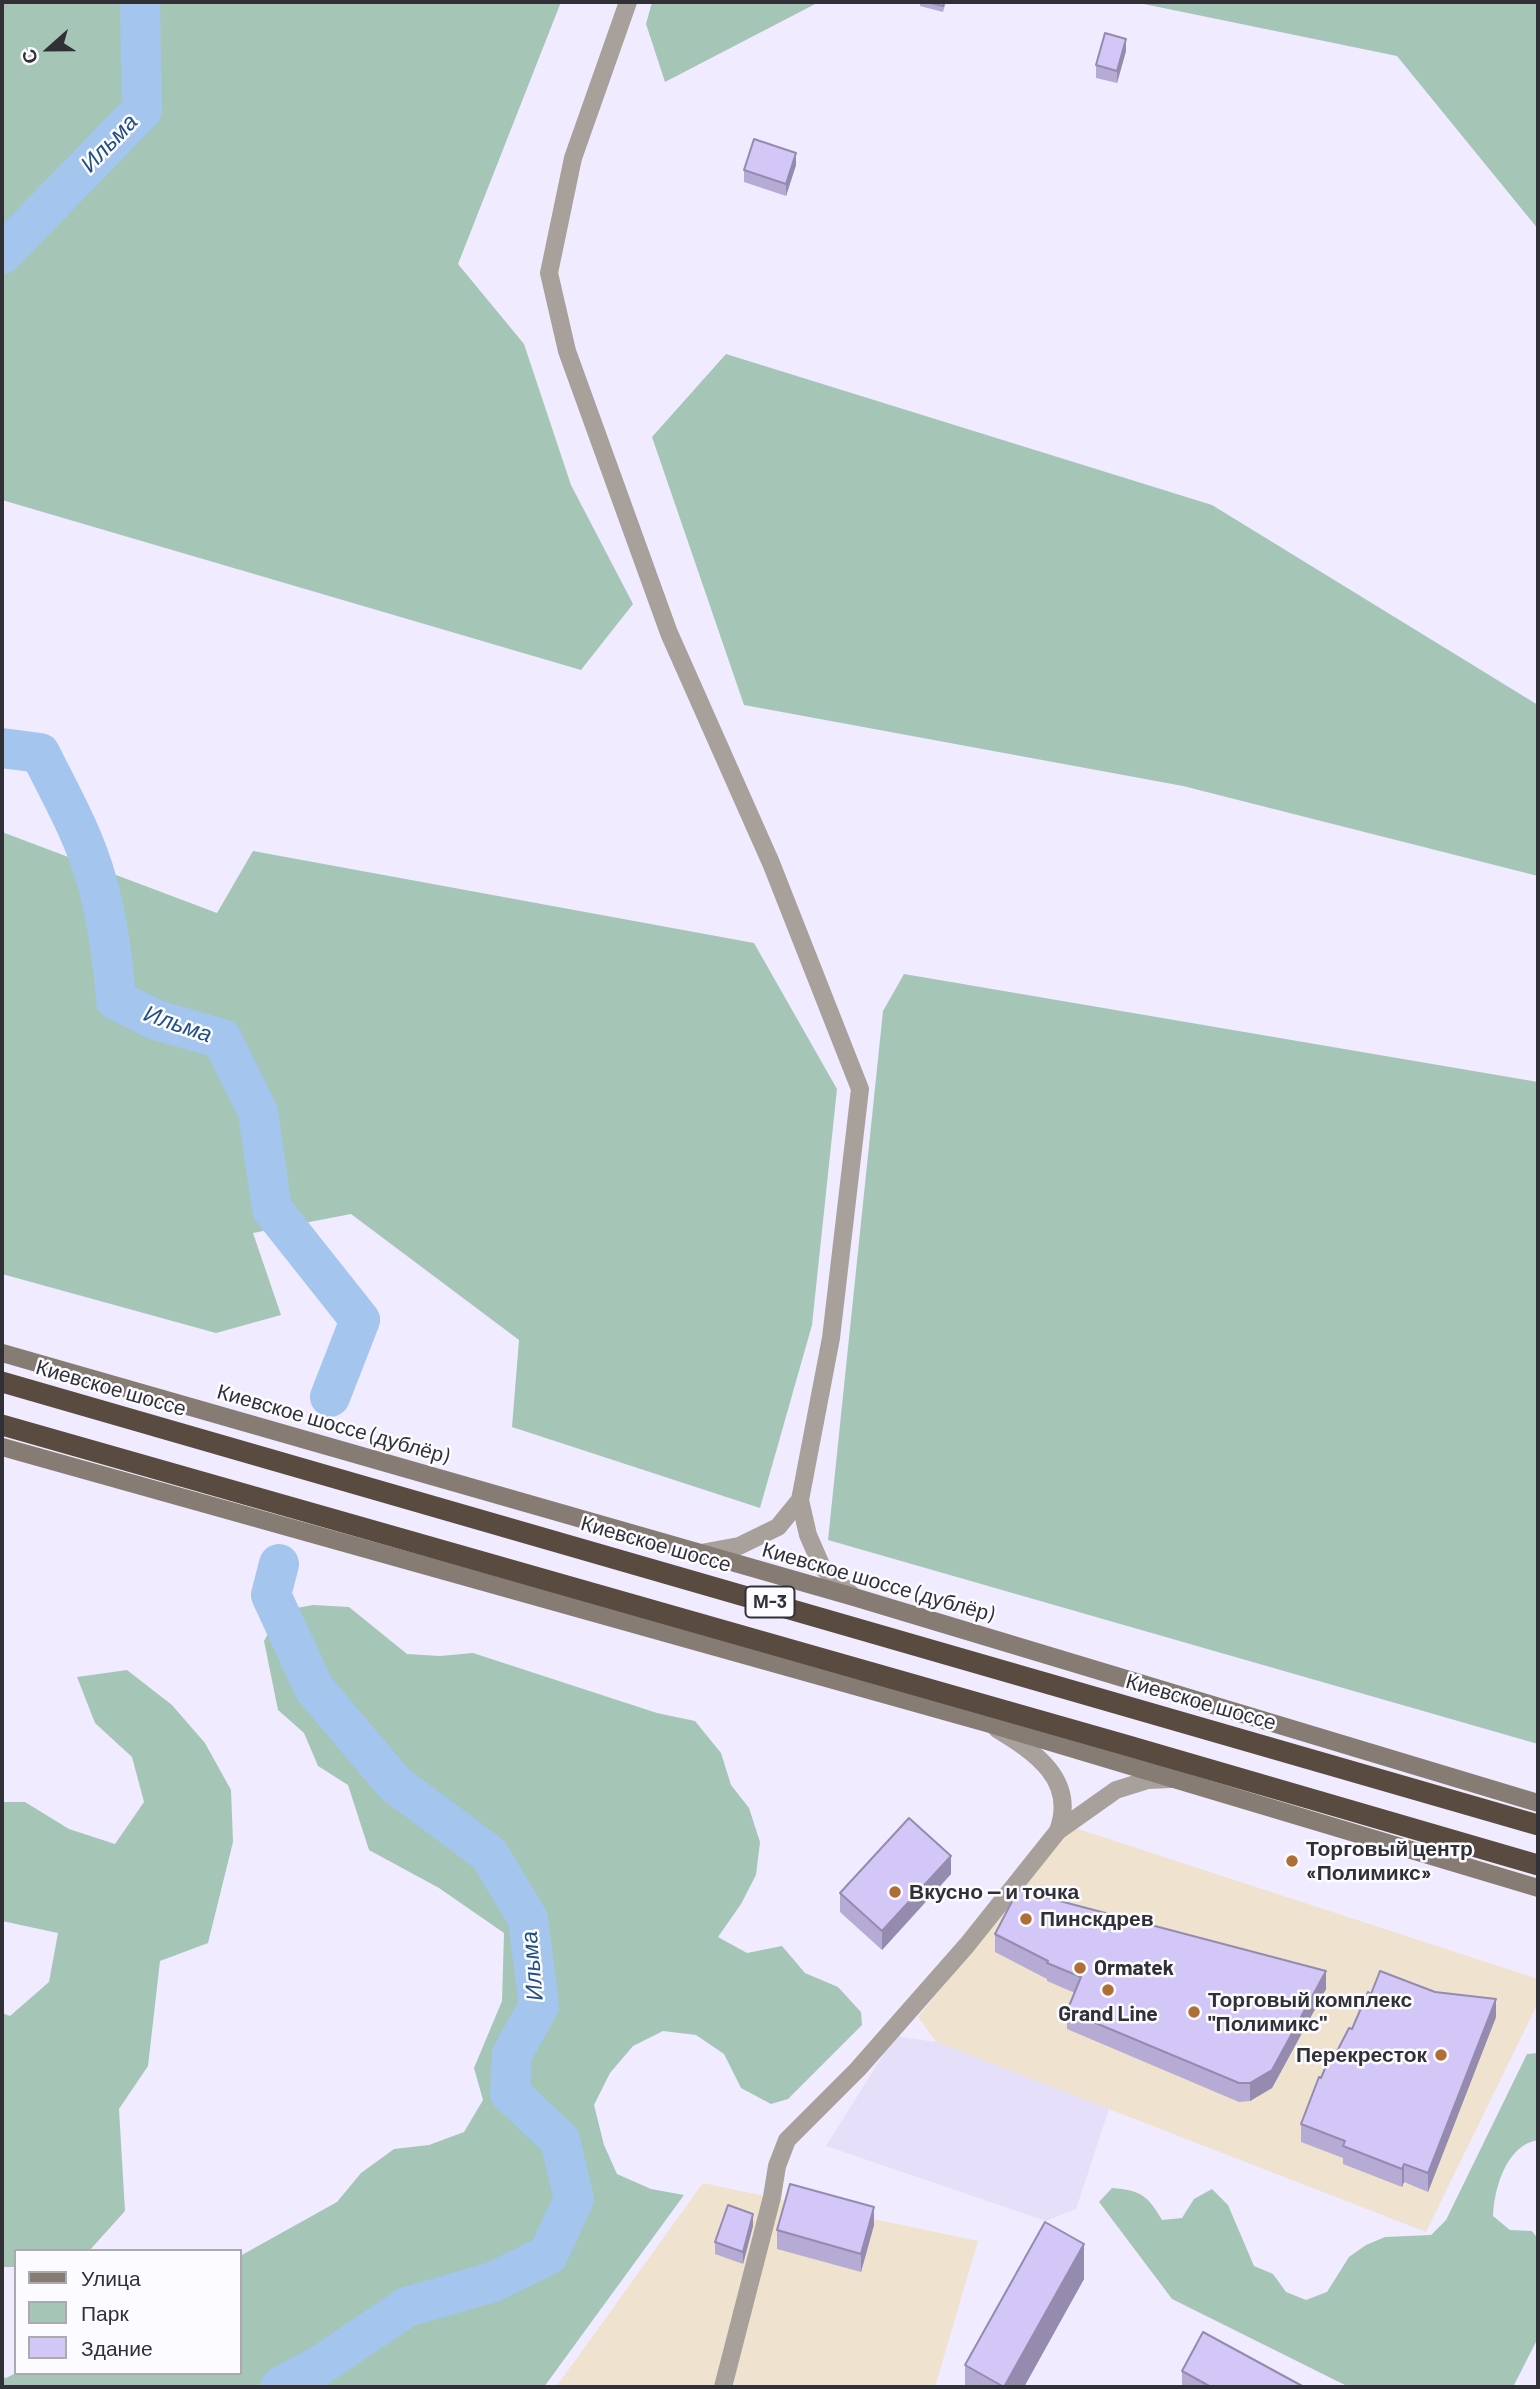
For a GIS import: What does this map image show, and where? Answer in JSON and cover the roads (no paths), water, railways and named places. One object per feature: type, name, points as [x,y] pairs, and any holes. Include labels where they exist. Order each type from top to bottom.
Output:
[{"type":"highway","name":"Киевское шоссе","points":[[2,1382],[1538,1825]]},
{"type":"highway","name":"М-3","points":[[2,1425],[1538,1865]]},
{"type":"main road","name":"Киевское шоссе (дублёр)","points":[[2,1353],[854,1597],[1538,1803]]},
{"type":"main road","points":[[2,1447],[987,1723],[1538,1888]]},
{"type":"main road","points":[[832,1679],[1010,1712]]},
{"type":"street","points":[[628,2],[573,158],[549,273],[567,351],[669,633],[771,863],[860,1089],[831,1338],[800,1500],[808,1535],[822,1567],[854,1597]]},
{"type":"street","points":[[701,1553],[739,1546],[778,1527],[800,1500]]},
{"type":"street","points":[[987,1723],[1020,1743],[1044,1763],[1058,1782],[1064,1815],[1058,1831]]},
{"type":"street","points":[[723,2387],[769,2210],[777,2166],[787,2140],[858,2069],[951,1964],[1058,1831],[1116,1790],[1149,1780],[1172,1779]]},
{"type":"waterway","name":"Ильма","points":[[2,254],[142,110],[140,2]]},
{"type":"waterway","name":"Ильма","points":[[2,748],[40,753],[79,832],[92,865],[104,911],[116,1000],[156,1020],[222,1039],[258,1112],[272,1209],[360,1320],[330,1397]]},
{"type":"waterway","name":"Ильма","points":[[279,1564],[271,1595],[314,1688],[394,1783],[489,1854],[528,1919],[539,2006],[512,2054],[510,2093],[560,2140],[574,2199],[548,2255],[493,2282],[407,2307],[322,2364],[280,2387]]},
{"type":"place","name":"Торговый центр «Полимикс»","points":[[1292,1861]]},
{"type":"place","name":"Вкусно — и точка","points":[[895,1892]]},
{"type":"place","name":"Пинскдрев","points":[[1026,1919]]},
{"type":"place","name":"Ormatek","points":[[1080,1968]]},
{"type":"place","name":"Grand Line","points":[[1108,1990]]},
{"type":"place","name":"Торговый комплекс \"Полимикс\"","points":[[1194,2012]]},
{"type":"place","name":"Перекресток","points":[[1441,2055]]}]
